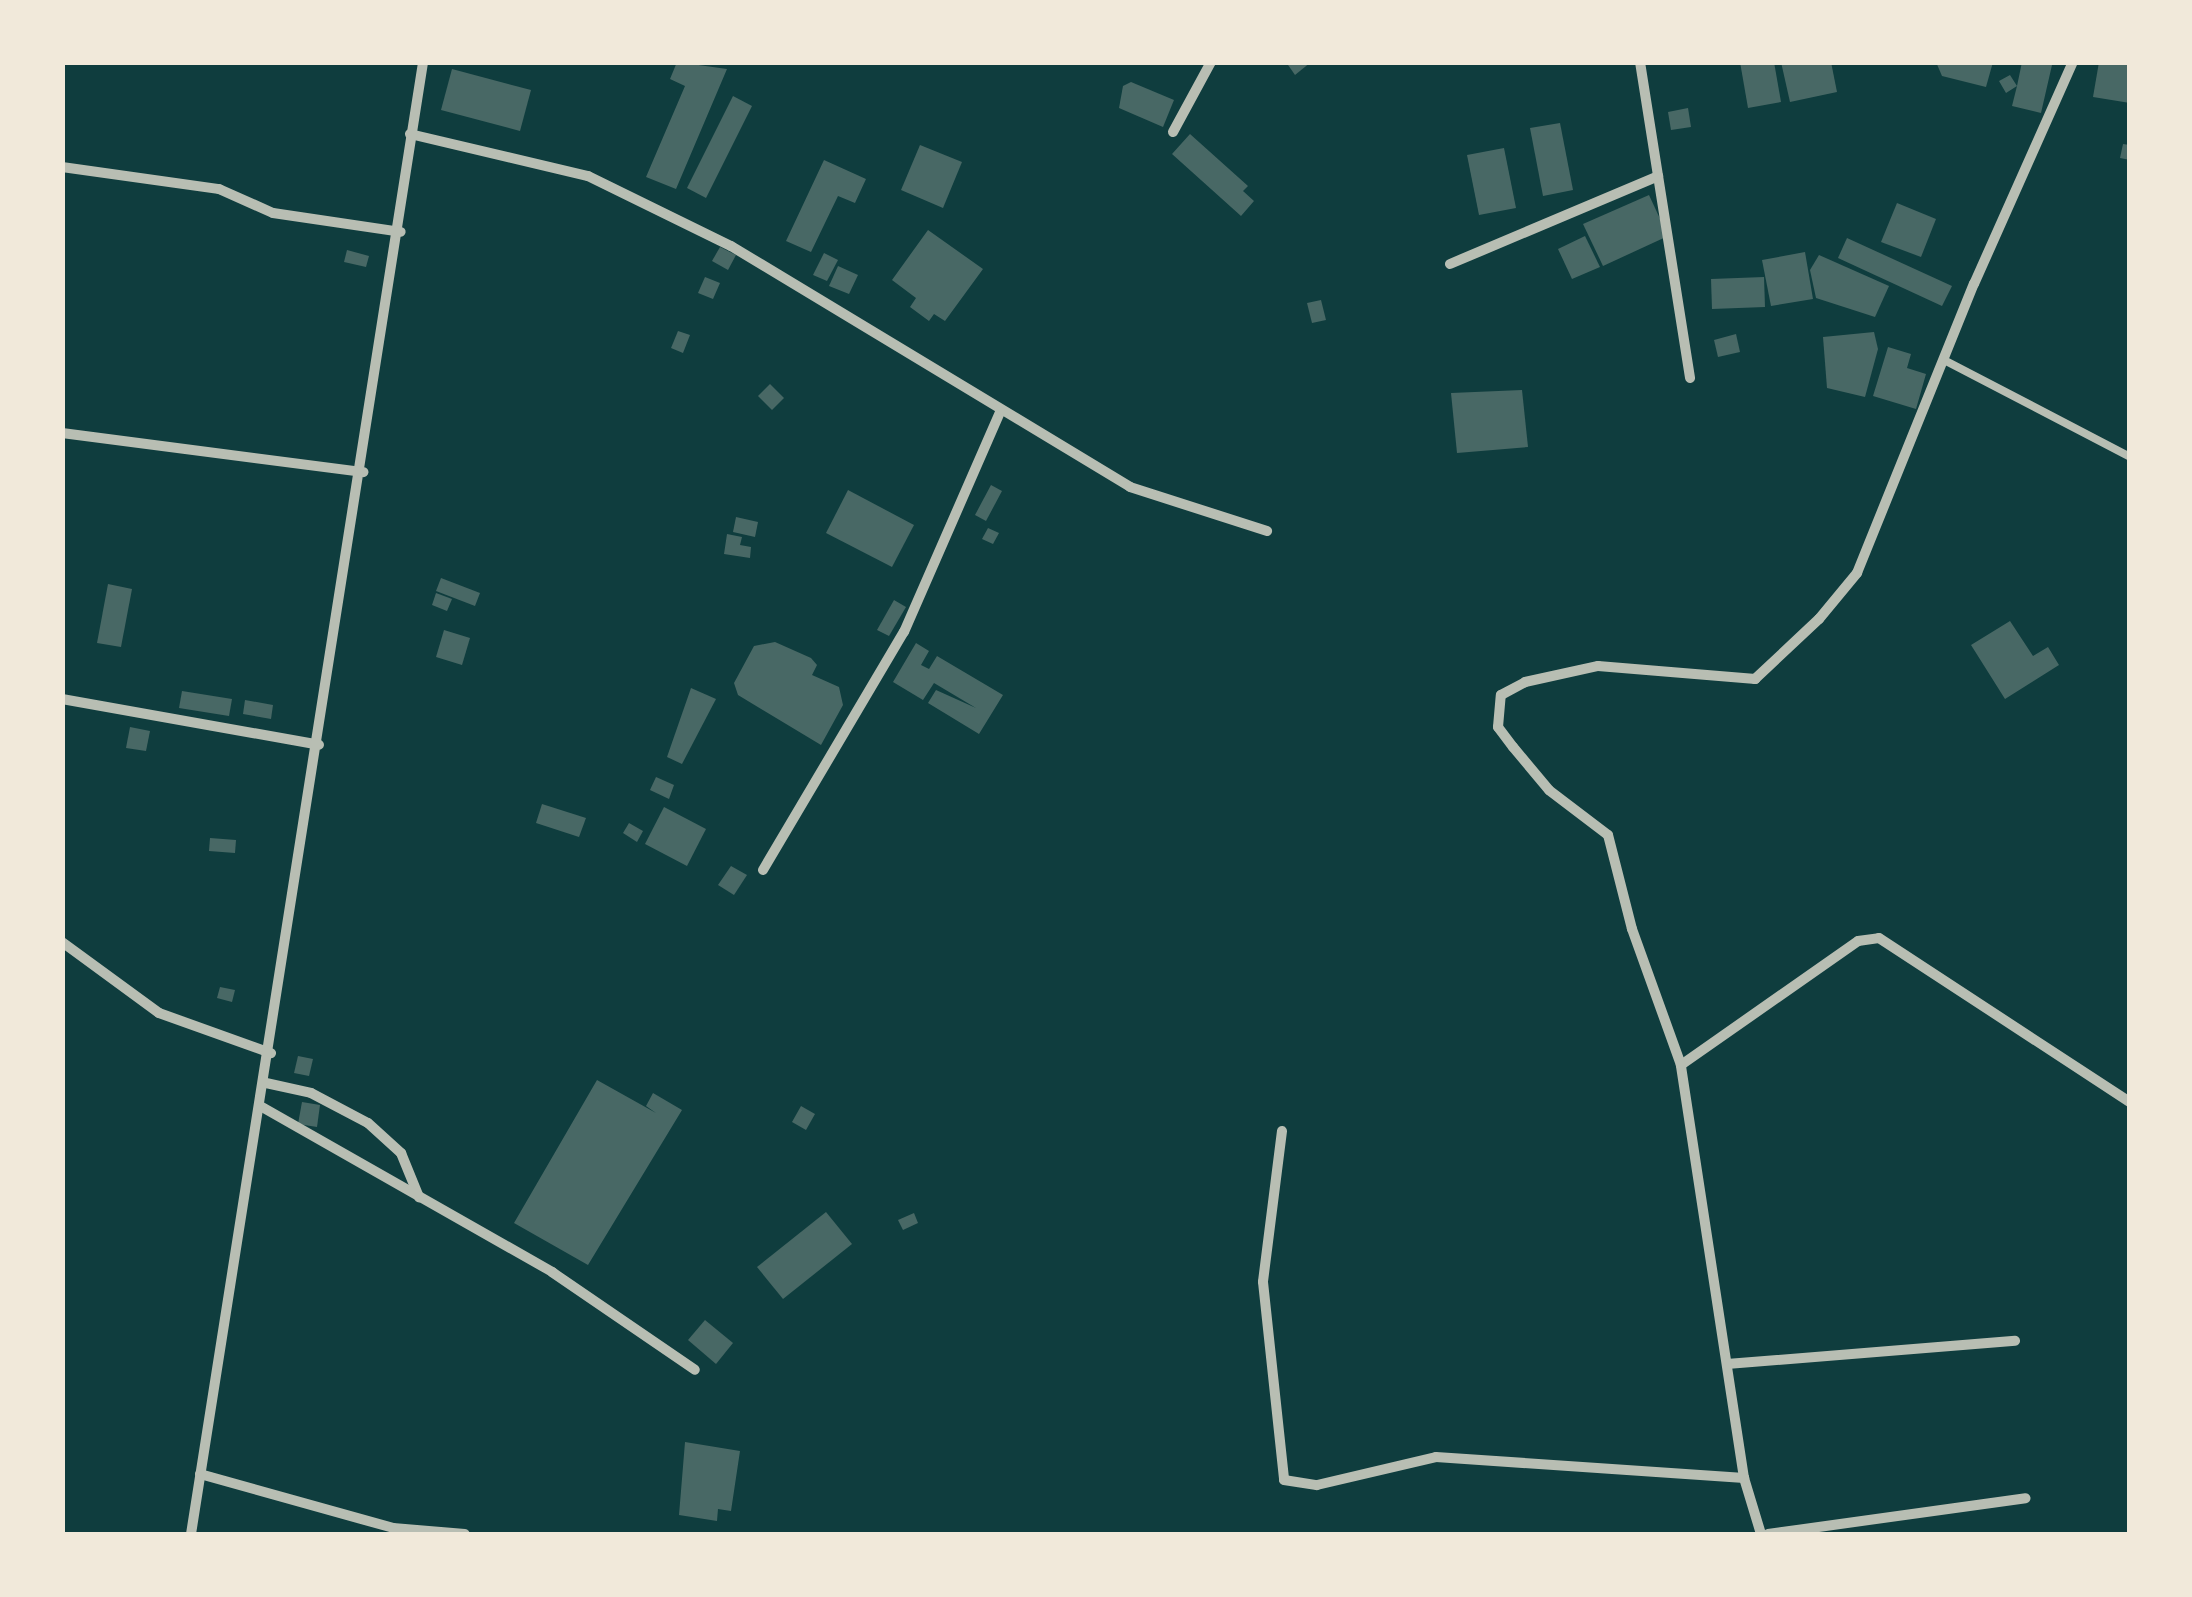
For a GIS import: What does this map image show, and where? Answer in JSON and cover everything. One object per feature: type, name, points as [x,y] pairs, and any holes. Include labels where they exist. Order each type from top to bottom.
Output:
[{"type":"street","points":[[191,1534],[272,1053],[423,62]]},
{"type":"street","points":[[1173,132],[1211,62]]},
{"type":"street","points":[[1640,62],[1690,378]]},
{"type":"street","points":[[2026,1498],[1764,1534],[1744,1478],[1681,1066],[1632,928],[1608,835],[1549,790],[1498,727],[1501,696],[1525,682],[1598,666],[1742,681],[1780,662],[1857,573],[2073,62]]},
{"type":"street","points":[[410,134],[588,176],[731,246],[1130,488],[1267,531]]},
{"type":"street","points":[[62,168],[219,189],[273,213],[400,232]]},
{"type":"street","points":[[1450,264],[1658,176]]},
{"type":"street","points":[[763,870],[904,632],[1000,412]]},
{"type":"street","points":[[62,433],[363,472]]},
{"type":"street","points":[[62,698],[319,745]]},
{"type":"street","points":[[1681,1066],[1858,941],[1879,938],[2130,1102]]},
{"type":"street","points":[[62,942],[160,1012],[272,1053]]},
{"type":"street","points":[[266,1083],[310,1093],[368,1123],[401,1153],[419,1197]]},
{"type":"street","points":[[262,1107],[552,1272],[695,1370]]},
{"type":"street","points":[[1282,1131],[1263,1282],[1284,1480],[1317,1485],[1436,1458],[1744,1478]]},
{"type":"street","points":[[1727,1364],[2014,1341]]},
{"type":"street","points":[[200,1474],[393,1528],[465,1534]]},
{"type":"lane","points":[[1944,360],[2130,457]]},
{"type":"building","points":[[677,62],[727,69],[676,189],[646,177],[685,86],[670,79]]},
{"type":"building","points":[[1286,62],[1311,62],[1295,75]]},
{"type":"building","points":[[1740,62],[1774,62],[1781,102],[1748,108]]},
{"type":"building","points":[[1781,62],[1831,62],[1837,92],[1790,102]]},
{"type":"building","points":[[1936,62],[1993,62],[1986,87],[1942,76]]},
{"type":"building","points":[[2022,62],[2052,65],[2041,113],[2012,106]]},
{"type":"building","points":[[2099,62],[2130,62],[2130,103],[2093,97]]},
{"type":"building","points":[[452,69],[531,90],[520,131],[441,110]]},
{"type":"building","points":[[2010,75],[2017,86],[2006,93],[1999,81]]},
{"type":"building","points":[[1131,82],[1174,100],[1163,127],[1119,108],[1123,86]]},
{"type":"building","points":[[733,96],[752,106],[706,198],[687,188]]},
{"type":"building","points":[[1688,108],[1691,127],[1671,130],[1668,112]]},
{"type":"building","points":[[1560,123],[1573,190],[1543,196],[1530,128]]},
{"type":"building","points":[[1190,134],[1248,186],[1243,191],[1254,201],[1241,216],[1172,154]]},
{"type":"building","points":[[2123,144],[2130,145],[2130,160],[2120,158]]},
{"type":"building","points":[[920,145],[962,162],[943,208],[901,190]]},
{"type":"building","points":[[1504,148],[1516,208],[1479,215],[1467,155]]},
{"type":"building","points":[[824,160],[866,179],[855,203],[838,196],[811,252],[786,241]]},
{"type":"building","points":[[1649,195],[1668,236],[1603,266],[1583,224]]},
{"type":"building","points":[[1897,203],[1936,219],[1921,257],[1881,242]]},
{"type":"building","points":[[928,230],[983,269],[945,321],[934,314],[929,321],[910,307],[916,298],[892,280]]},
{"type":"building","points":[[1585,236],[1600,267],[1572,279],[1558,249]]},
{"type":"building","points":[[1847,238],[1952,286],[1942,306],[1838,258]]},
{"type":"building","points":[[720,247],[736,255],[728,270],[712,261]]},
{"type":"building","points":[[347,250],[369,256],[366,267],[344,262]]},
{"type":"building","points":[[1805,252],[1813,299],[1771,306],[1762,260]]},
{"type":"building","points":[[824,253],[838,260],[827,281],[813,275]]},
{"type":"building","points":[[1819,255],[1889,286],[1875,317],[1816,298],[1810,270]]},
{"type":"building","points":[[838,266],[858,275],[849,294],[829,286]]},
{"type":"building","points":[[705,277],[720,283],[713,299],[698,293]]},
{"type":"building","points":[[1764,277],[1765,307],[1712,309],[1711,279]]},
{"type":"building","points":[[1321,300],[1326,320],[1312,323],[1307,303]]},
{"type":"building","points":[[678,331],[690,335],[683,353],[671,348]]},
{"type":"building","points":[[1874,332],[1878,349],[1865,397],[1827,388],[1823,337]]},
{"type":"building","points":[[1736,334],[1740,352],[1718,357],[1714,340]]},
{"type":"building","points":[[1888,347],[1911,354],[1907,368],[1926,374],[1916,409],[1873,396]]},
{"type":"building","points":[[770,384],[784,398],[772,410],[758,396]]},
{"type":"building","points":[[1522,390],[1528,447],[1457,453],[1451,393]]},
{"type":"building","points":[[991,485],[1002,491],[986,521],[975,515]]},
{"type":"building","points":[[848,490],[914,525],[892,567],[826,533]]},
{"type":"building","points":[[736,517],[758,522],[755,537],[733,532]]},
{"type":"building","points":[[988,528],[999,533],[993,544],[982,539]]},
{"type":"building","points":[[727,534],[742,537],[740,545],[751,547],[750,558],[724,554]]},
{"type":"building","points":[[441,578],[480,593],[475,606],[436,591]]},
{"type":"building","points":[[108,584],[132,589],[121,647],[97,643]]},
{"type":"building","points":[[436,593],[452,599],[447,611],[432,605]]},
{"type":"building","points":[[894,600],[906,607],[889,636],[877,630]]},
{"type":"building","points":[[2010,621],[2033,656],[2048,647],[2059,665],[2005,699],[1971,645]]},
{"type":"building","points":[[444,630],[470,638],[462,665],[436,657]]},
{"type":"building","points":[[775,642],[811,658],[817,665],[812,675],[839,687],[843,705],[821,745],[738,695],[734,683],[754,646]]},
{"type":"building","points":[[916,643],[929,651],[921,665],[929,669],[937,656],[1003,695],[979,734],[928,703],[936,690],[976,708],[934,683],[923,700],[893,682]]},
{"type":"building","points":[[691,688],[716,699],[682,764],[667,757]]},
{"type":"building","points":[[182,691],[232,699],[229,716],[179,708]]},
{"type":"building","points":[[245,700],[273,705],[271,719],[243,714]]},
{"type":"building","points":[[130,727],[150,731],[146,751],[126,748]]},
{"type":"building","points":[[656,777],[674,785],[669,799],[650,790]]},
{"type":"building","points":[[542,804],[586,818],[579,837],[536,823]]},
{"type":"building","points":[[664,807],[706,829],[687,866],[645,844]]},
{"type":"building","points":[[629,823],[643,831],[637,842],[623,833]]},
{"type":"building","points":[[210,838],[236,840],[235,853],[209,851]]},
{"type":"building","points":[[731,866],[747,875],[734,895],[718,885]]},
{"type":"building","points":[[220,987],[235,990],[232,1002],[217,998]]},
{"type":"building","points":[[298,1056],[313,1059],[309,1076],[294,1073]]},
{"type":"building","points":[[597,1080],[656,1113],[646,1106],[653,1093],[682,1110],[588,1265],[514,1223]]},
{"type":"building","points":[[302,1102],[320,1105],[317,1127],[298,1124]]},
{"type":"building","points":[[801,1106],[815,1114],[806,1130],[792,1122]]},
{"type":"building","points":[[826,1212],[852,1244],[783,1299],[757,1267]]},
{"type":"building","points":[[914,1213],[918,1223],[903,1230],[898,1220]]},
{"type":"building","points":[[705,1320],[733,1343],[716,1364],[688,1340]]},
{"type":"building","points":[[685,1442],[740,1451],[731,1511],[718,1509],[717,1521],[679,1515]]}]
